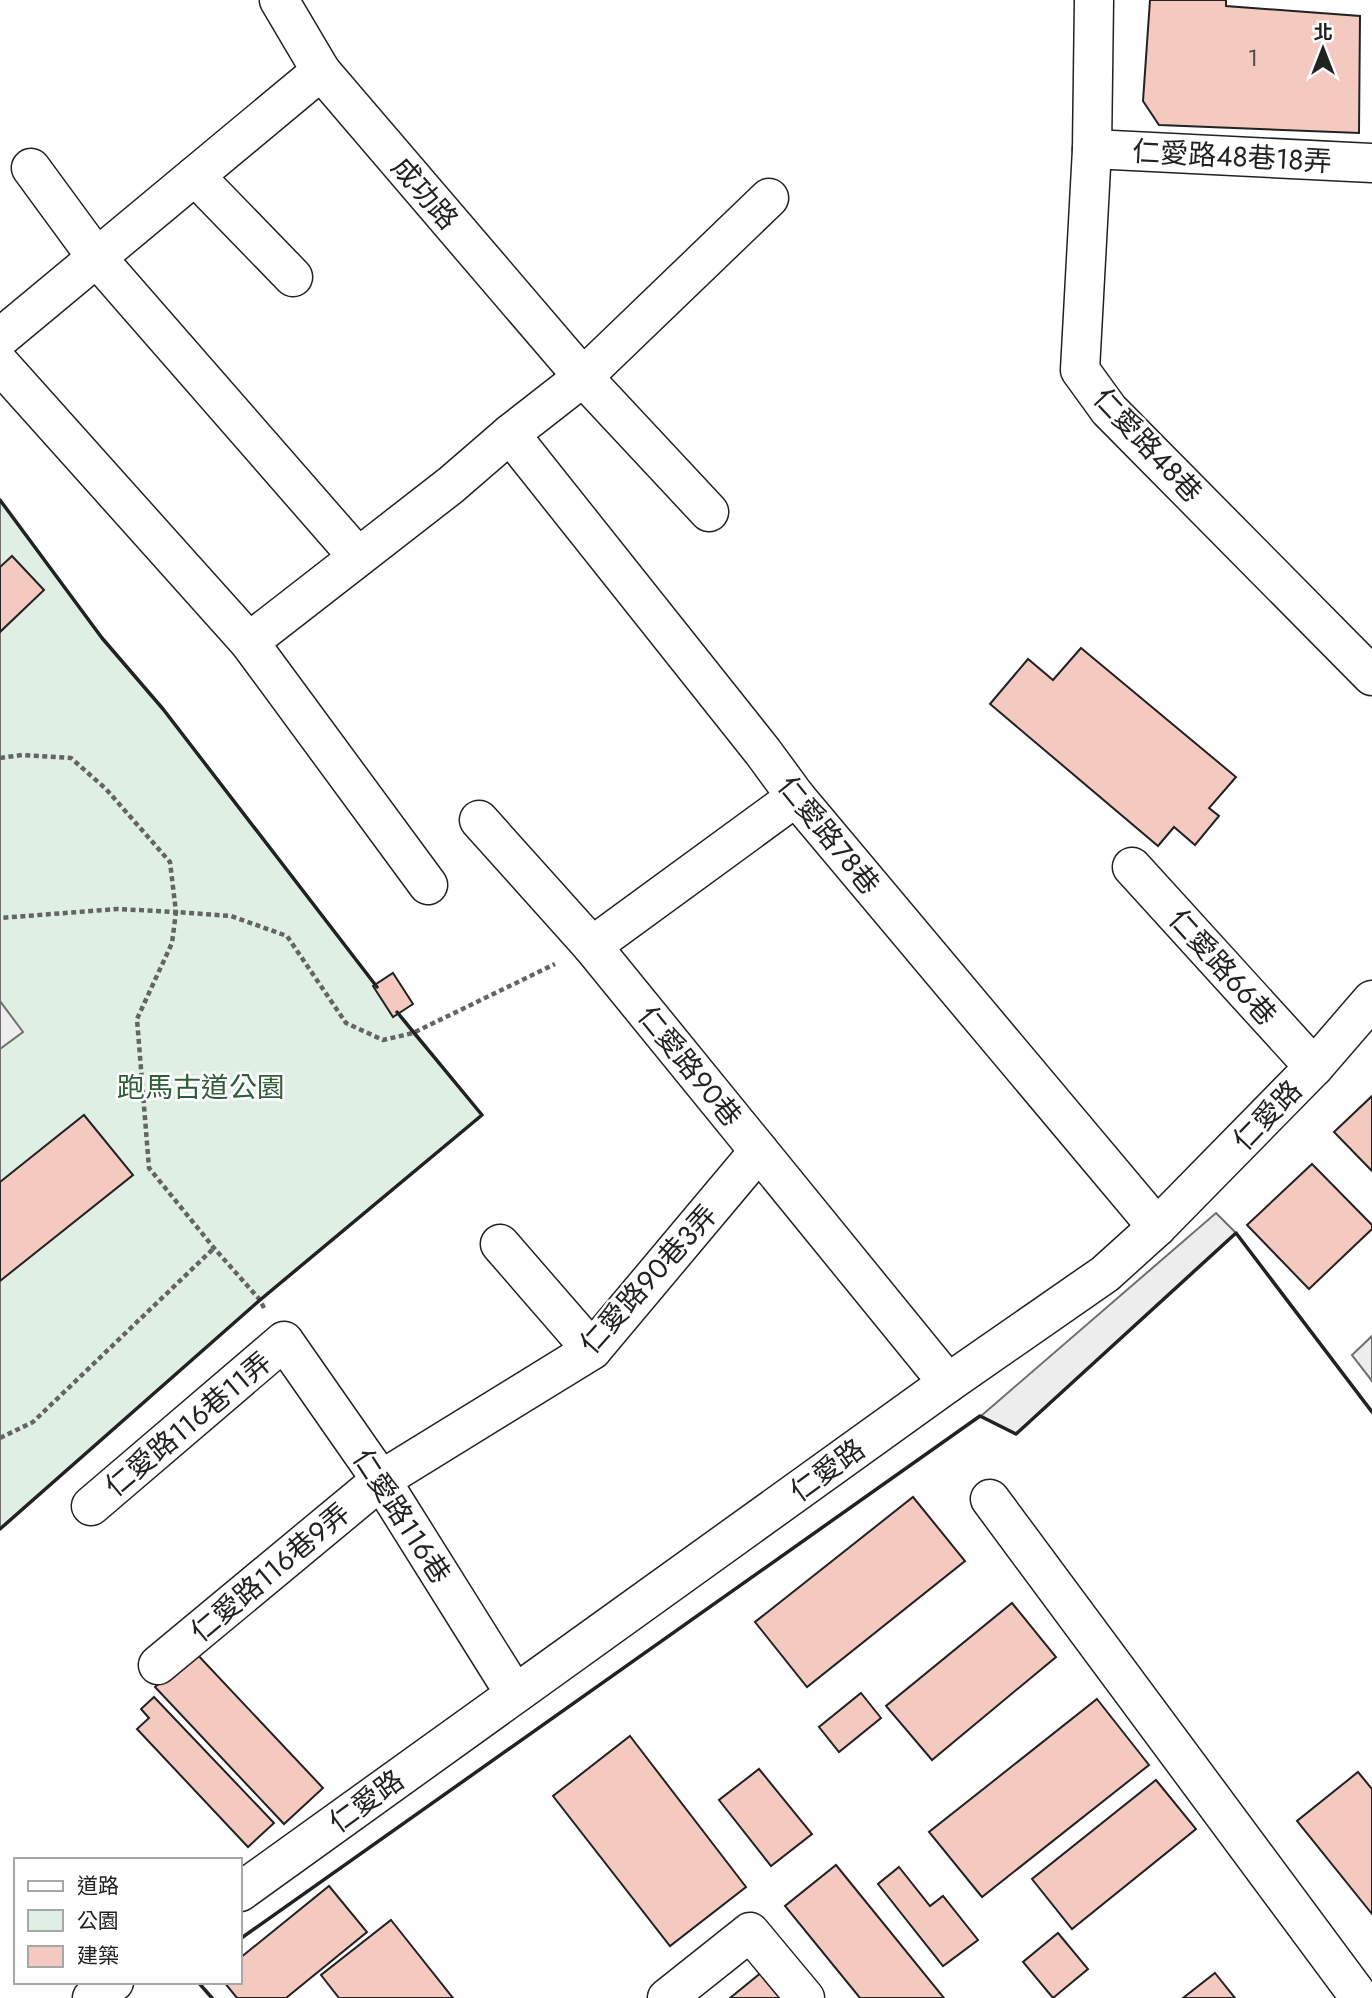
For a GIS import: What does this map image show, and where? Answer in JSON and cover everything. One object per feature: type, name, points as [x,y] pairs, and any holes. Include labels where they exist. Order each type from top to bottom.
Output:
[{"type":"street","name":"成功路","points":[[279,0],[321,71],[583,377],[709,512]]},
{"type":"street","name":"仁愛路48巷","points":[[1094,0],[1092,149],[1080,370],[1109,410],[1372,676]]},
{"type":"street","points":[[0,338],[321,71]]},
{"type":"street","name":"仁愛路48巷18弄","points":[[1092,149],[1372,163]]},
{"type":"street","points":[[31,168],[97,258],[358,557]]},
{"type":"street","points":[[195,176],[293,277]]},
{"type":"street","points":[[249,642],[451,485],[510,434],[583,377],[769,198]]},
{"type":"street","points":[[0,364],[249,642],[428,885]]},
{"type":"street","name":"仁愛路78巷","points":[[510,434],[796,797],[1157,1227]]},
{"type":"street","points":[[592,946],[796,797]]},
{"type":"street","name":"仁愛路90巷","points":[[479,820],[592,946],[948,1383]]},
{"type":"street","name":"仁愛路66巷","points":[[1132,867],[1314,1067]]},
{"type":"street","name":"仁愛路","points":[[242,1891],[948,1383],[1105,1275],[1157,1227],[1314,1067],[1372,1000]]},
{"type":"street","name":"仁愛路90巷3弄","points":[[381,1480],[592,1350],[760,1151]]},
{"type":"street","points":[[499,1244],[592,1350]]},
{"type":"street","name":"仁愛路116巷","points":[[284,1341],[381,1480],[515,1694]]},
{"type":"street","name":"仁愛路116巷11弄","points":[[91,1506],[284,1341]]},
{"type":"street","name":"仁愛路116巷9弄","points":[[159,1665],[381,1480]]},
{"type":"street","points":[[990,1499],[1360,1998]]},
{"type":"street","points":[[667,1998],[750,1932],[805,1998]]},
{"type":"street","points":[[92,1998],[111,1984]]},
{"type":"path","points":[[0,758],[22,755],[71,758],[97,781],[170,862],[176,912],[172,943],[137,1019],[149,1167],[260,1300],[284,1341]]},
{"type":"path","points":[[0,918],[117,909],[231,916],[287,936],[346,1023],[383,1040],[413,1033],[592,946]]},
{"type":"path","points":[[0,1438],[33,1422],[214,1248]]},
{"type":"green space","name":"跑馬古道公園","points":[[0,500],[102,638],[163,709],[413,1033],[482,1115],[260,1300],[0,1529]]},
{"type":"shaded area","points":[[0,1001],[23,1032],[0,1049]]},
{"type":"shaded area","points":[[1216,1213],[1236,1233],[1016,1434],[981,1416]]},
{"type":"shaded area","points":[[1372,1336],[1372,1381],[1352,1355]]},
{"type":"building","points":[[1150,0],[1226,0],[1226,6],[1360,16],[1359,133],[1159,125],[1143,101]]},
{"type":"building","points":[[12,556],[44,590],[0,632],[0,567]]},
{"type":"building","points":[[1081,648],[1236,777],[1209,808],[1219,816],[1195,845],[1174,827],[1158,846],[990,704],[1028,659],[1053,680]]},
{"type":"building","points":[[393,973],[413,1004],[393,1017],[373,986]]},
{"type":"building","points":[[1372,1096],[1372,1171],[1334,1132]]},
{"type":"building","points":[[84,1115],[133,1175],[0,1281],[0,1182]]},
{"type":"building","points":[[1312,1164],[1372,1225],[1372,1229],[1309,1289],[1247,1225]]},
{"type":"building","points":[[913,1497],[965,1561],[807,1687],[755,1622]]},
{"type":"building","points":[[1012,1603],[1056,1657],[932,1760],[886,1706]]},
{"type":"building","points":[[194,1651],[323,1788],[284,1824],[155,1687]]},
{"type":"building","points":[[861,1693],[881,1718],[839,1752],[819,1727]]},
{"type":"building","points":[[154,1697],[274,1823],[248,1847],[137,1729],[149,1718],[141,1709]]},
{"type":"building","points":[[1097,1699],[1149,1765],[982,1897],[929,1832]]},
{"type":"building","points":[[630,1736],[746,1887],[670,1946],[553,1796]]},
{"type":"building","points":[[759,1769],[812,1834],[771,1866],[719,1800]]},
{"type":"building","points":[[1358,1772],[1372,1789],[1372,1914],[1297,1821]]},
{"type":"building","points":[[1156,1780],[1196,1829],[1072,1929],[1032,1879]]},
{"type":"building","points":[[836,1865],[944,1998],[860,1998],[785,1906]]},
{"type":"building","points":[[899,1867],[930,1906],[943,1896],[978,1940],[943,1966],[878,1884]]},
{"type":"building","points":[[329,1886],[367,1932],[286,1998],[237,1998],[226,1984],[242,1984],[242,1956]]},
{"type":"building","points":[[391,1920],[453,1998],[339,1998],[321,1975]]},
{"type":"building","points":[[1058,1933],[1088,1969],[1053,1998],[1023,1962]]},
{"type":"building","points":[[762,1972],[783,1998],[730,1998]]},
{"type":"building","points":[[1215,1973],[1235,1998],[1183,1998]]},
{"type":"wall","points":[[0,500],[102,638],[163,709],[377,987]]},
{"type":"wall","points":[[0,1529],[260,1300],[482,1115],[397,1012]]},
{"type":"wall","points":[[242,1938],[980,1416],[1016,1434],[1236,1233],[1372,1412]]},
{"type":"wall","points":[[200,1984],[212,1998]]}]
